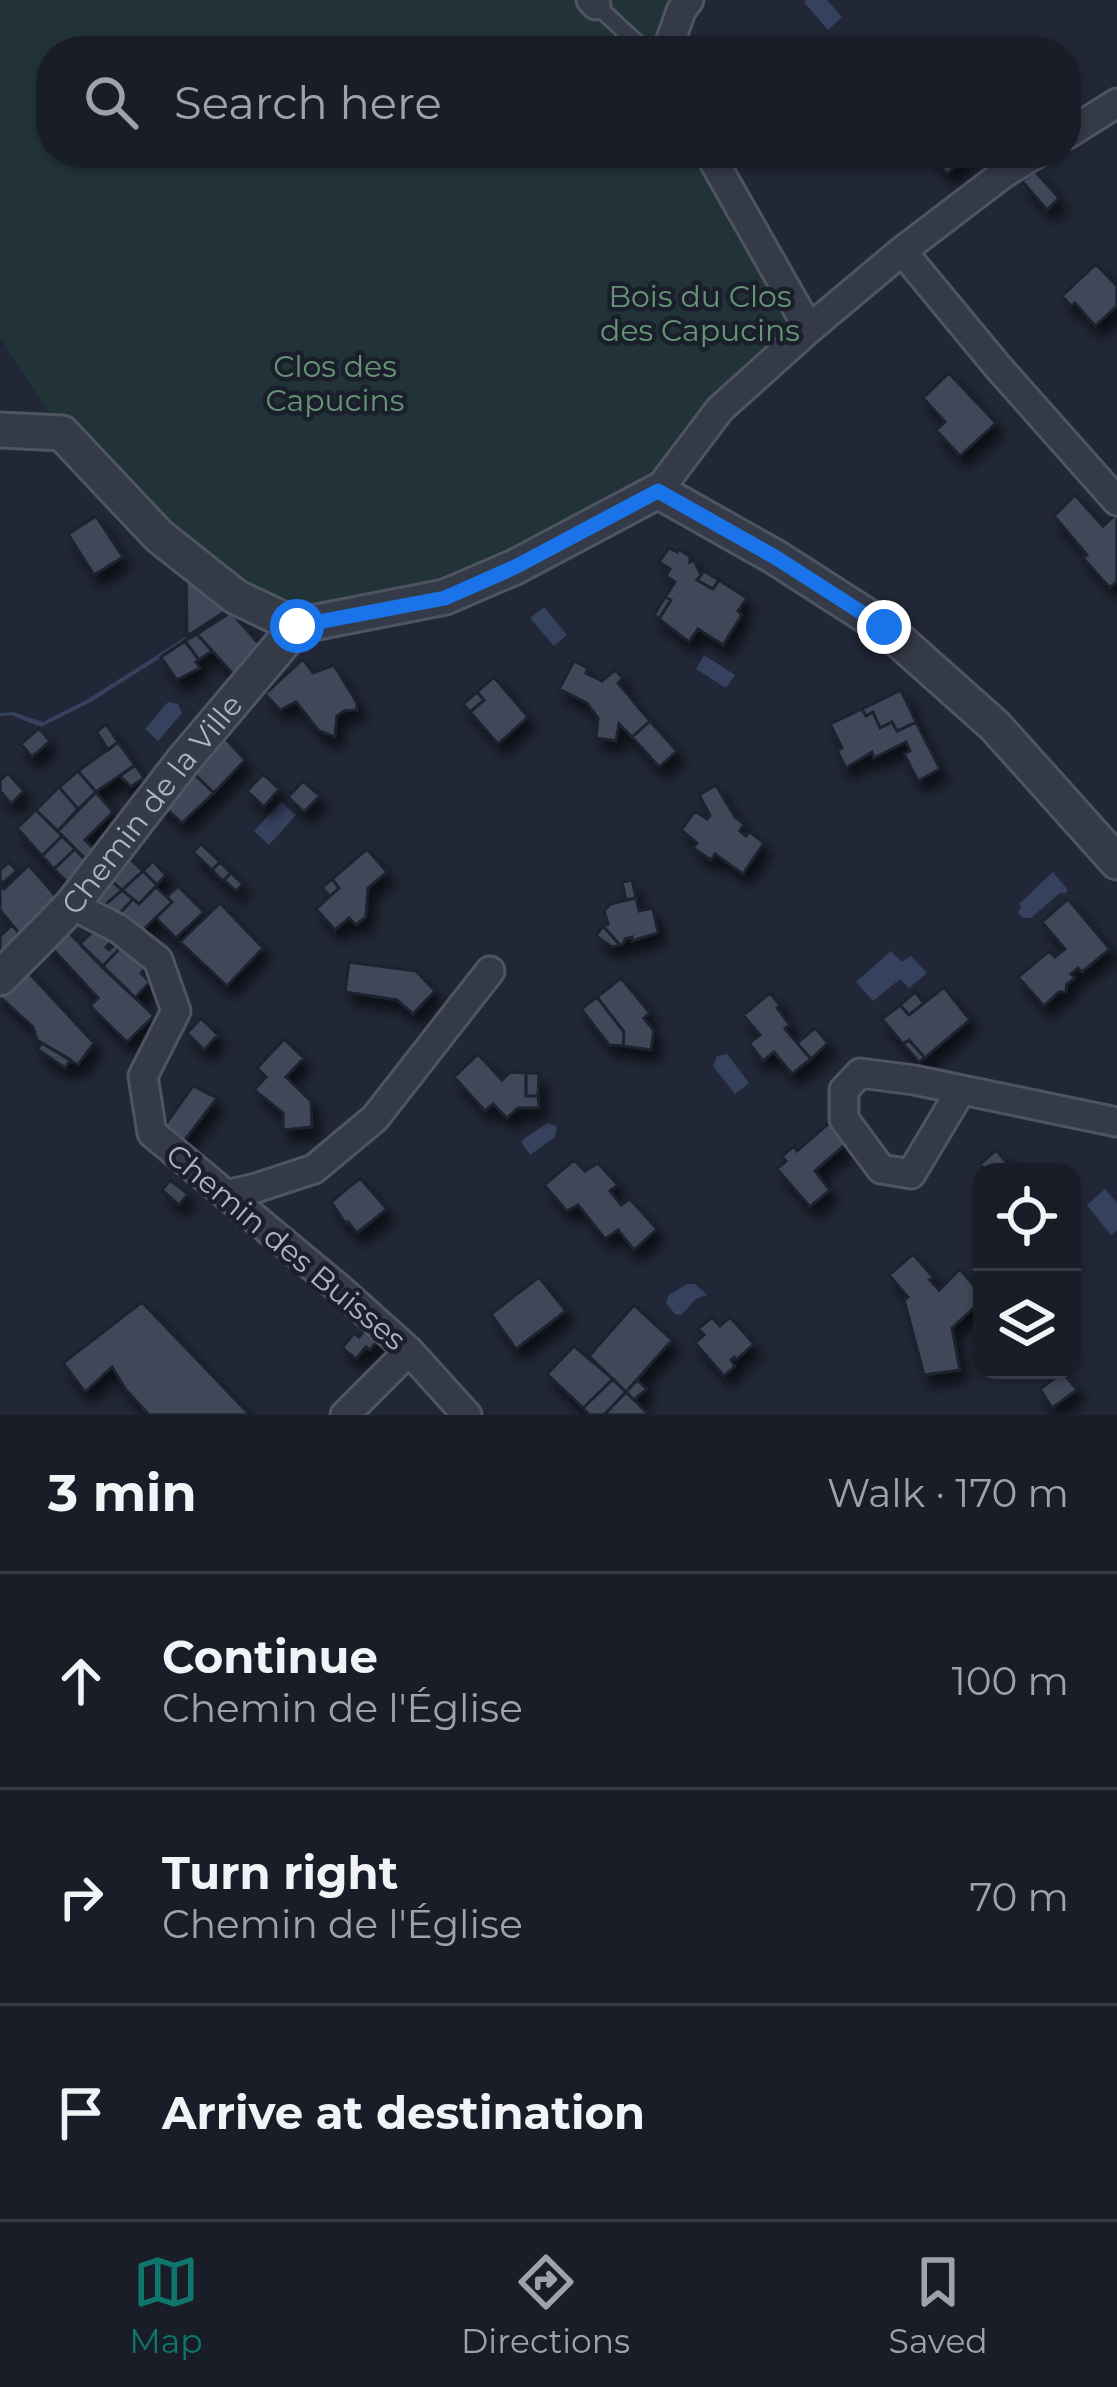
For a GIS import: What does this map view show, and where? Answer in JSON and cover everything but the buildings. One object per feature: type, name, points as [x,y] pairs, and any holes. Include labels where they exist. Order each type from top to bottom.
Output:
[{"type":"street","points":[[672,36],[689,0]]},
{"type":"street","points":[[1081,126],[1116,105]]},
{"type":"street","points":[[718,168],[809,329]]},
{"type":"street","points":[[0,430],[62,433],[159,536],[236,597],[297,626],[445,598],[515,567],[658,491],[720,409],[902,251],[1013,168]]},
{"type":"street","points":[[902,251],[1117,501]]},
{"type":"street","points":[[658,491],[728,528],[884,627],[995,726],[1117,862]]},
{"type":"street","name":"Chemin de la Ville","points":[[0,977],[72,905],[184,760],[297,626]]},
{"type":"street","name":"Chemin des Buisses","points":[[72,905],[119,929],[158,960],[176,1011],[142,1076],[152,1133],[409,1351],[467,1415]]},
{"type":"street","points":[[226,1195],[314,1168],[375,1118],[490,971]]},
{"type":"street","points":[[960,1092],[911,1174],[881,1169],[844,1119],[844,1090],[860,1073],[914,1080],[1117,1122]]},
{"type":"street","points":[[344,1415],[409,1351]]},
{"type":"lane","points":[[598,4],[631,36]]},
{"type":"green space","name":"Clos des Capucins","points":[[0,0],[689,0],[673,36],[36,36],[36,168],[718,168],[809,329],[658,491],[515,567],[297,626],[236,597],[62,433],[0,337]]},
{"type":"water","points":[[806,0],[827,0],[842,17],[828,30]]},
{"type":"water","points":[[544,607],[567,635],[554,646],[530,618]]},
{"type":"water","points":[[231,608],[231,613],[91,702],[41,727],[11,715],[0,716],[13,712],[43,722],[88,699]]},
{"type":"water","points":[[704,655],[735,675],[726,688],[696,669]]},
{"type":"water","points":[[168,702],[178,704],[182,713],[158,741],[145,729]]},
{"type":"water","points":[[281,802],[296,815],[269,845],[254,831]]},
{"type":"water","points":[[1053,872],[1068,890],[1031,918],[1023,918],[1019,904]]},
{"type":"water","points":[[891,951],[902,962],[911,956],[927,973],[909,988],[900,979],[873,1001],[856,982]]},
{"type":"water","points":[[727,1054],[749,1083],[735,1094],[713,1066],[717,1056]]},
{"type":"water","points":[[547,1123],[557,1126],[555,1137],[530,1155],[521,1141]]},
{"type":"water","points":[[1105,1189],[1117,1203],[1117,1230],[1111,1235],[1087,1205]]},
{"type":"water","points":[[695,1284],[707,1295],[681,1315],[675,1314],[666,1303],[669,1295]]},
{"type":"route","points":[[297,626],[445,598],[515,567],[658,491],[712,519],[884,627]]},
{"type":"park label","name":"Bois du Clos des Capucins","points":[[700,313]]}]
